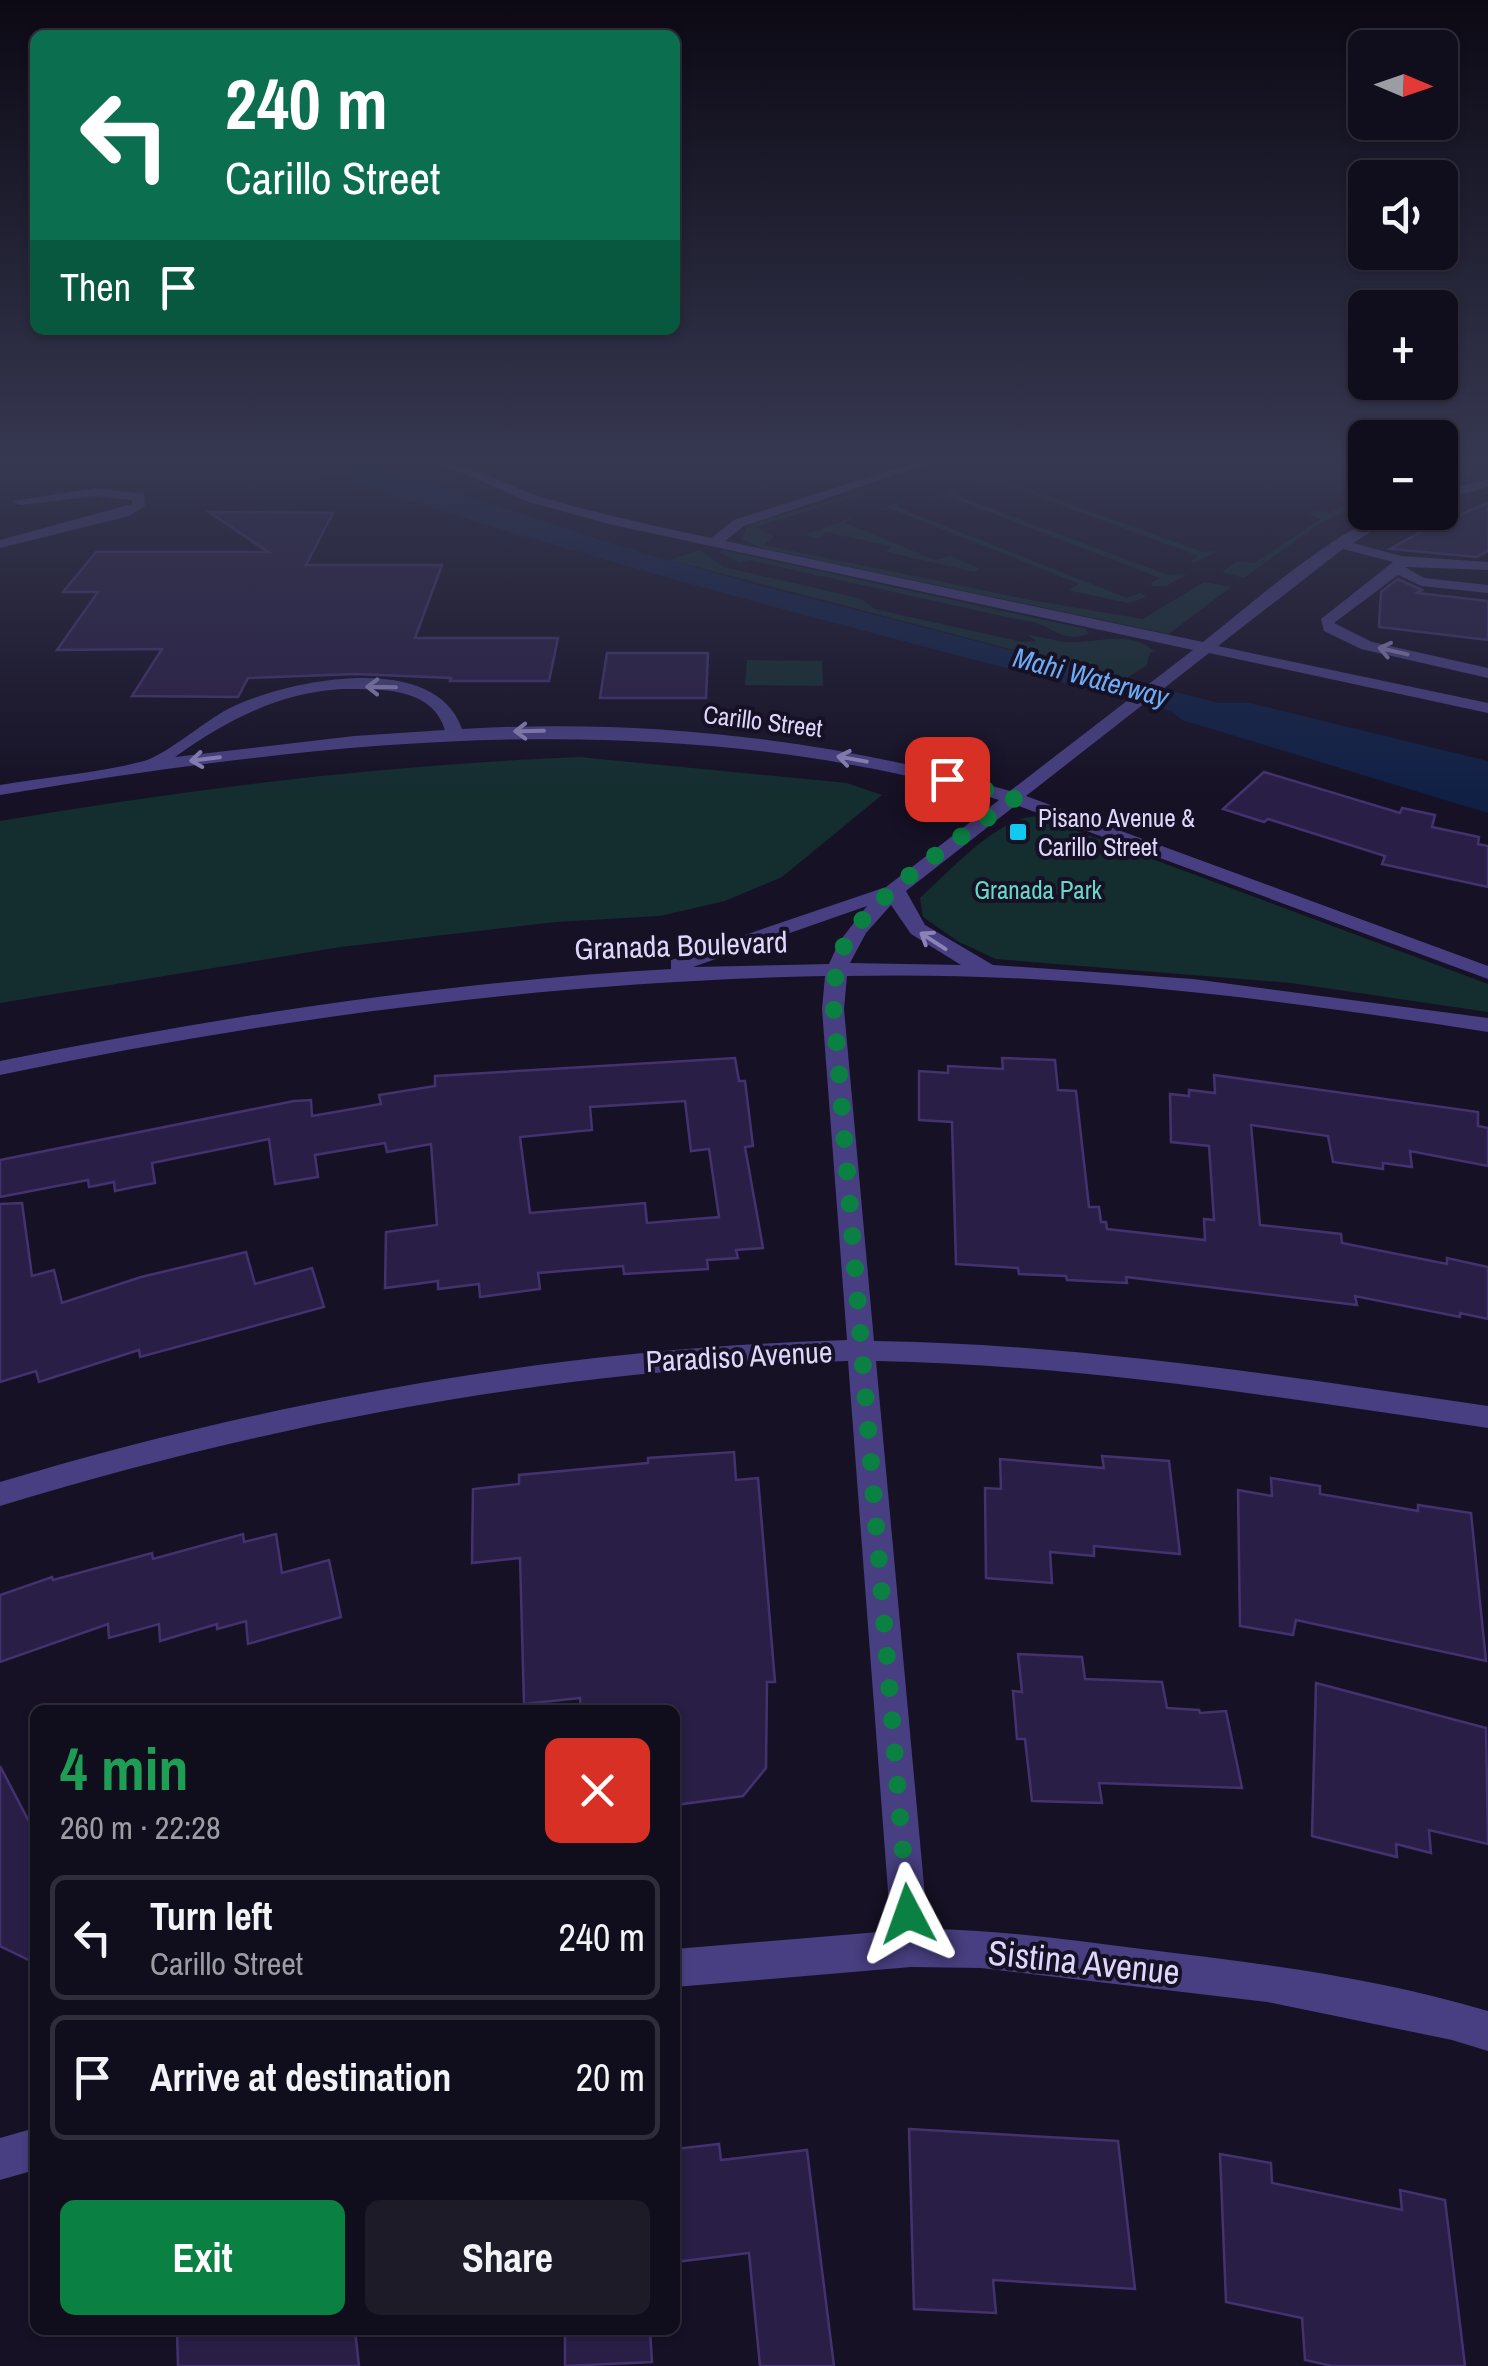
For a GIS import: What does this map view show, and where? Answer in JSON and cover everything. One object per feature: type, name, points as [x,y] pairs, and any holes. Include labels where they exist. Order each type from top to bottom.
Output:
[{"type":"street","points":[[859,574],[1488,708]]},
{"type":"street","points":[[910,1948],[834,1010],[836,968],[847,940],[896,890],[1300,574]]},
{"type":"street","points":[[1386,574],[1326,622],[1329,628],[1368,646],[1488,673]]},
{"type":"street","points":[[1411,574],[1420,582],[1488,589]]},
{"type":"street","points":[[152,766],[194,736],[269,698],[303,688],[412,689],[446,708],[456,734]]},
{"type":"street","points":[[1465,702],[1488,728]]},
{"type":"street","name":"Carillo Street","points":[[0,790],[152,766],[456,734],[598,732],[738,741],[887,765],[1015,798],[1488,973]]},
{"type":"street","points":[[896,890],[908,923],[948,950],[992,972]]},
{"type":"street","points":[[628,976],[702,958],[896,890]]},
{"type":"street","name":"Granada Boulevard","points":[[0,1068],[182,1030],[436,991],[628,976],[836,968],[992,972],[1226,988],[1488,1025]]},
{"type":"street","name":"Paradiso Avenue","points":[[0,1494],[236,1434],[492,1381],[642,1360],[734,1353],[1002,1355],[1126,1366],[1488,1418]]},
{"type":"street","name":"Sistina Avenue","points":[[680,1968],[910,1948],[999,1951],[1267,1984],[1488,2031]]},
{"type":"street","points":[[0,2159],[30,2150]]},
{"type":"green space","points":[[725,574],[756,574],[862,599],[874,609],[1022,642],[1036,641],[1027,634],[1067,642],[1123,639],[1154,651],[1146,666],[1125,679]]},
{"type":"green space","points":[[814,574],[835,574],[1086,629],[1089,633],[1065,636],[1040,624]]},
{"type":"green space","points":[[886,574],[906,574],[1143,619],[1204,582],[1231,587],[1169,634]]},
{"type":"green space","points":[[1055,574],[1067,574],[1127,598],[1140,593],[1146,597],[1128,603],[1070,589],[1079,584]]},
{"type":"green space","points":[[1151,574],[1186,574],[1166,586],[1152,586],[1160,578]]},
{"type":"green space","points":[[747,660],[822,661],[823,686],[745,685]]},
{"type":"green space","points":[[579,757],[847,783],[882,795],[782,877],[725,901],[660,916],[556,922],[341,947],[0,1003],[0,821],[289,780]]},
{"type":"green space","name":"Granada Park","points":[[1037,816],[1488,984],[1488,1012],[1291,983],[996,959],[959,942],[923,917],[920,898],[960,860],[1006,825]]},
{"type":"water","name":"Mahi Waterway","points":[[657,574],[720,574],[1218,703],[1249,703],[1488,761],[1488,813],[1182,720],[1171,711]]},
{"type":"building","points":[[78,574],[439,574],[415,638],[558,638],[549,681],[450,681],[451,678],[356,674],[248,678],[238,697],[132,696],[162,649],[57,650],[98,592],[63,592]]},
{"type":"building","points":[[1398,579],[1422,590],[1417,593],[1488,601],[1488,640],[1379,627],[1381,592]]},
{"type":"building","points":[[607,653],[708,653],[706,698],[600,698]]},
{"type":"building","points":[[1264,772],[1400,813],[1402,808],[1435,815],[1432,827],[1479,837],[1478,844],[1488,846],[1488,887],[1382,864],[1385,856],[1223,809]]},
{"type":"building","points":[[735,1058],[739,1081],[745,1081],[753,1146],[745,1147],[763,1248],[736,1250],[738,1258],[707,1260],[708,1269],[624,1274],[623,1266],[538,1273],[540,1289],[480,1297],[479,1284],[438,1289],[438,1281],[385,1288],[386,1232],[437,1225],[431,1144],[387,1152],[385,1143],[315,1155],[318,1177],[275,1184],[269,1139],[152,1163],[155,1183],[115,1191],[114,1182],[89,1187],[88,1180],[0,1197],[0,1160],[294,1101],[311,1100],[312,1116],[381,1104],[379,1095],[435,1086],[435,1076]],"holes":[[[685,1101],[691,1151],[709,1149],[719,1217],[647,1223],[645,1203],[530,1213],[520,1137],[592,1130],[590,1107]]]},
{"type":"building","points":[[1002,1058],[1055,1060],[1058,1090],[1076,1091],[1089,1207],[1099,1207],[1101,1222],[1106,1222],[1107,1229],[1205,1240],[1204,1219],[1214,1220],[1209,1146],[1171,1142],[1170,1094],[1189,1096],[1189,1090],[1215,1093],[1214,1075],[1478,1112],[1478,1126],[1488,1128],[1488,1166],[1410,1151],[1412,1167],[1383,1163],[1383,1169],[1333,1162],[1328,1136],[1251,1125],[1260,1225],[1341,1234],[1342,1243],[1447,1264],[1447,1258],[1488,1267],[1488,1319],[1355,1296],[1357,1305],[1126,1277],[1127,1283],[1067,1280],[1066,1276],[1019,1274],[1018,1268],[956,1264],[952,1122],[919,1120],[919,1071],[948,1073],[948,1066],[1003,1069]]},
{"type":"building","points":[[22,1203],[32,1276],[54,1270],[62,1303],[141,1277],[246,1252],[255,1284],[312,1268],[324,1307],[140,1357],[139,1350],[39,1382],[36,1371],[0,1382],[0,1204]]},
{"type":"building","points":[[734,1452],[736,1480],[758,1478],[775,1682],[767,1682],[766,1768],[743,1796],[680,1804],[680,1705],[581,1705],[580,1698],[524,1704],[520,1558],[472,1563],[473,1489],[519,1484],[519,1475],[648,1463],[648,1458]]},
{"type":"building","points":[[1102,1456],[1169,1461],[1180,1554],[1094,1546],[1094,1556],[1050,1552],[1052,1583],[986,1578],[985,1488],[1001,1489],[1000,1459],[1104,1468]]},
{"type":"building","points":[[1271,1478],[1320,1486],[1320,1494],[1418,1511],[1418,1505],[1471,1513],[1486,1661],[1296,1620],[1293,1635],[1240,1626],[1238,1490],[1272,1496]]},
{"type":"building","points":[[243,1534],[244,1542],[276,1534],[282,1573],[329,1560],[341,1617],[248,1644],[246,1621],[217,1629],[217,1624],[160,1641],[159,1624],[109,1638],[108,1624],[0,1662],[0,1595],[52,1577],[53,1580],[152,1553],[153,1559]]},
{"type":"building","points":[[1018,1654],[1082,1657],[1085,1679],[1162,1682],[1167,1708],[1200,1713],[1226,1711],[1242,1788],[1099,1783],[1102,1803],[1032,1801],[1025,1739],[1017,1739],[1013,1691],[1022,1692]]},
{"type":"building","points":[[1316,1683],[1486,1728],[1488,1844],[1429,1830],[1431,1853],[1396,1844],[1397,1857],[1312,1836]]},
{"type":"building","points":[[0,1766],[30,1823],[30,1961],[0,1946]]},
{"type":"building","points":[[909,2129],[1118,2141],[1135,2289],[993,2280],[996,2313],[914,2309]]},
{"type":"building","points":[[719,2144],[721,2160],[807,2150],[834,2366],[760,2366],[749,2253],[680,2261],[680,2148]]},
{"type":"building","points":[[1220,2154],[1271,2163],[1272,2183],[1402,2210],[1400,2190],[1445,2200],[1465,2366],[1332,2366],[1305,2360],[1302,2318],[1226,2302]]},
{"type":"building","points":[[177,2335],[356,2335],[359,2366],[178,2366]]},
{"type":"building","points":[[565,2335],[650,2335],[652,2362],[565,2366]]},
{"type":"place","name":"Pisano Avenue & Carillo Street","points":[[1018,832]]},
{"type":"route","points":[[908,1914],[833,1000],[836,968],[847,940],[872,911],[1015,798],[947,779]]}]
